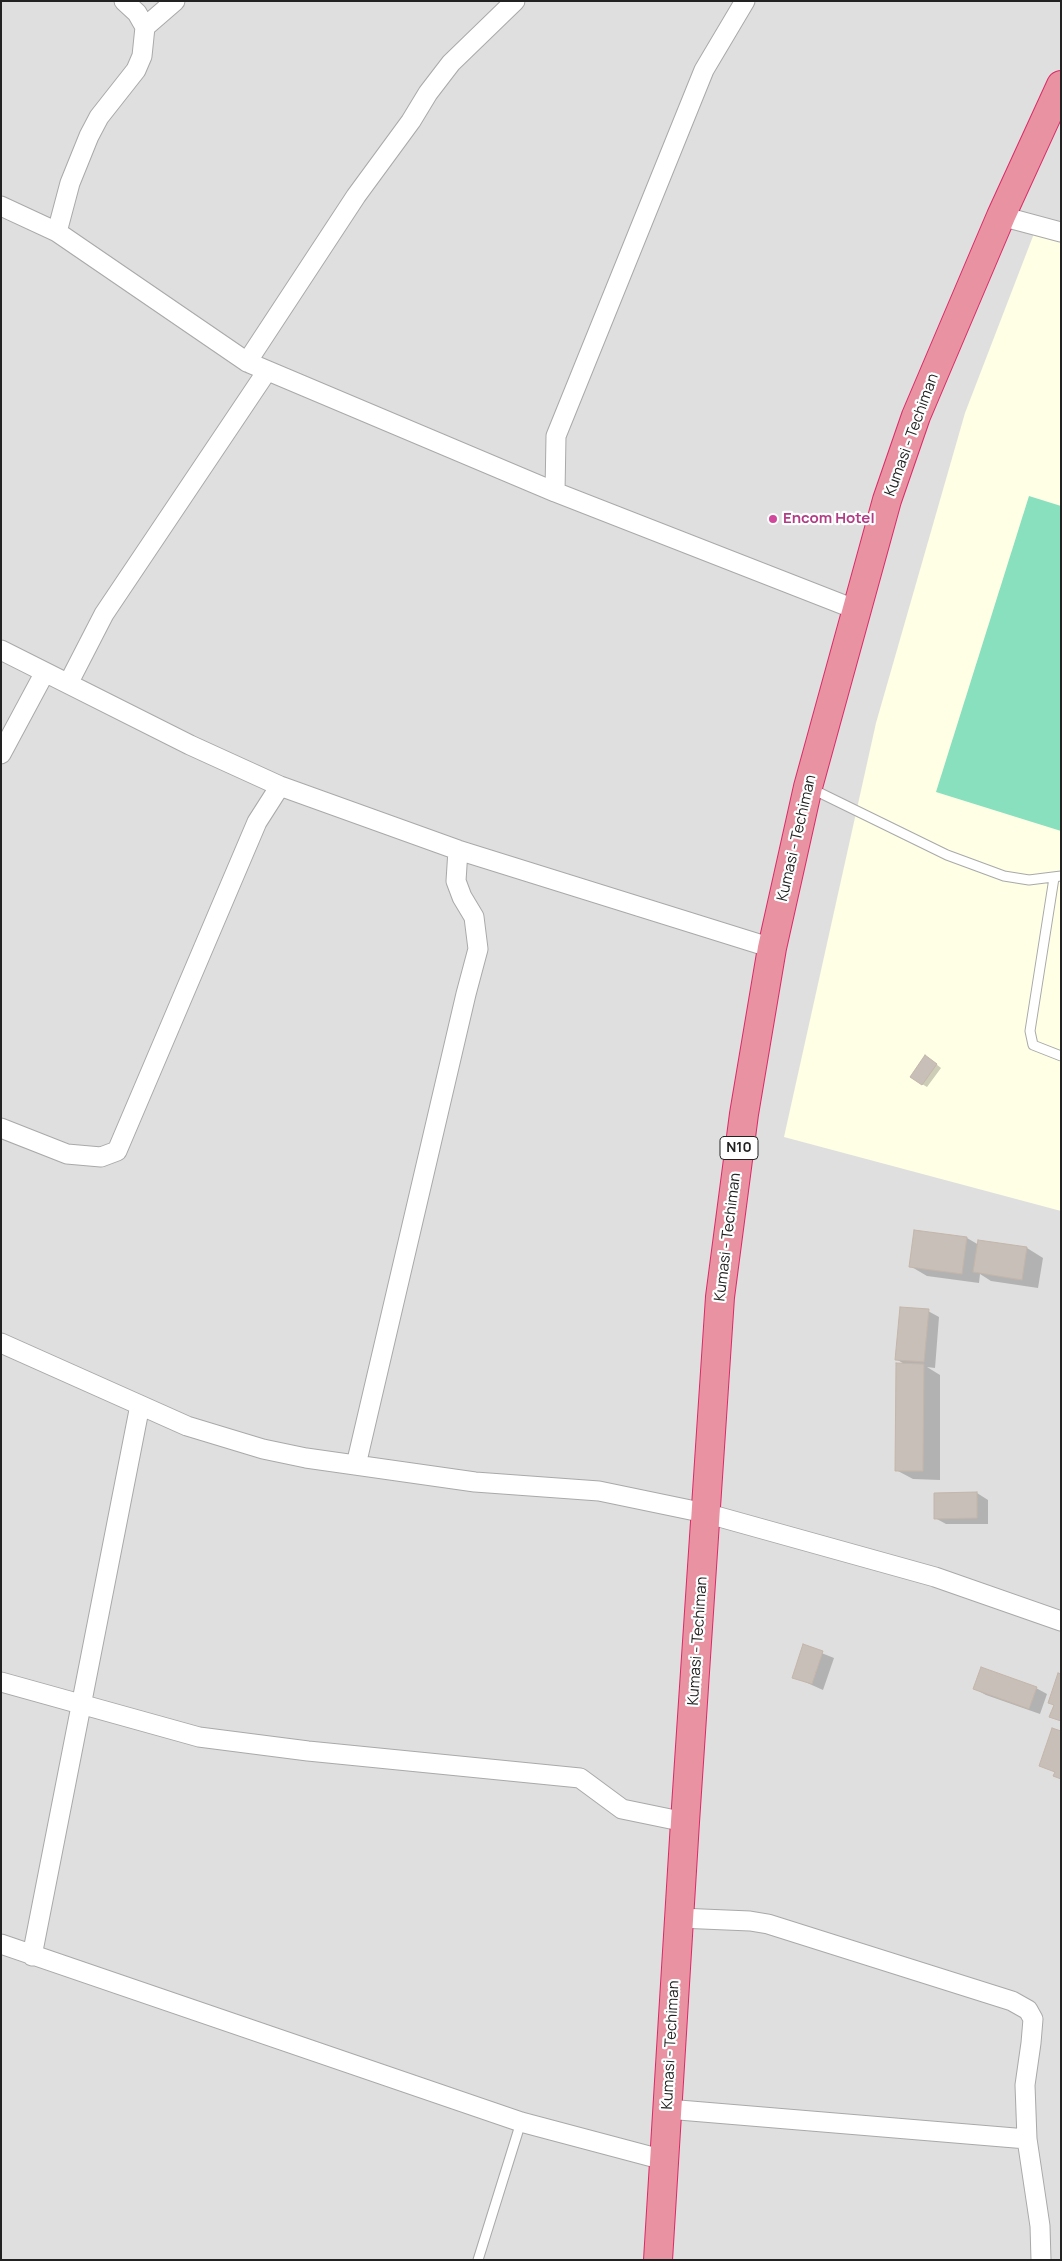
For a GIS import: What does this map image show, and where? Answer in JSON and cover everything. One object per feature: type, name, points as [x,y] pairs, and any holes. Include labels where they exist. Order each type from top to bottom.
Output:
[{"type":"highway","name":"Kumasi - Techiman","points":[[658,2260],[678,1918],[720,1297],[744,1114],[772,948],[808,787],[887,500],[916,416],[1001,216],[1061,85]]},
{"type":"street","points":[[57,232],[70,183],[89,136],[99,117],[136,70],[142,56],[145,27],[137,13],[124,1]]},
{"type":"street","points":[[145,27],[175,1]]},
{"type":"street","points":[[247,362],[356,196],[411,121],[428,93],[450,63],[515,1]]},
{"type":"street","points":[[555,492],[556,436],[704,70],[745,1]]},
{"type":"street","points":[[1,206],[57,232],[247,362],[555,492],[857,610]]},
{"type":"street","points":[[1001,216],[1061,232]]},
{"type":"street","points":[[69,682],[104,614],[267,370]]},
{"type":"street","points":[[1,650],[69,682],[190,744],[280,786],[458,850],[772,948]]},
{"type":"street","points":[[1,754],[45,672]]},
{"type":"street","points":[[1,1128],[67,1154],[100,1157],[117,1151],[257,822],[280,786]]},
{"type":"street","points":[[356,1465],[478,949],[474,917],[462,897],[456,881],[458,850]]},
{"type":"street","points":[[1,1343],[187,1426],[263,1449],[356,1465],[475,1482],[599,1491],[705,1513],[935,1577],[1061,1621]]},
{"type":"street","points":[[32,1956],[140,1405]]},
{"type":"street","points":[[1,1682],[199,1737],[308,1751],[580,1778],[622,1808],[685,1822]]},
{"type":"street","points":[[678,1918],[750,1921],[768,1924],[1012,2001],[1028,2010],[1033,2019],[1025,2085],[1027,2139],[1040,2226],[1041,2260]]},
{"type":"street","points":[[1,1944],[521,2122],[664,2160]]},
{"type":"street","points":[[667,2109],[1027,2139]]},
{"type":"lane","points":[[808,787],[947,855],[1004,876],[1029,880],[1057,877],[1030,1031],[1033,1045],[1061,1056]]},
{"type":"lane","points":[[478,2260],[521,2122]]},
{"type":"shaded area","points":[[1,1],[1061,1],[1061,2260],[1,2260]]},
{"type":"shaded area","points":[[1035,231],[1061,238],[1061,1211],[784,1137],[876,723],[965,413]]},
{"type":"green space","points":[[1029,496],[1061,506],[1061,831],[936,792]]},
{"type":"building","points":[[925,1055],[937,1064],[922,1085],[910,1077]]},
{"type":"building","points":[[914,1230],[967,1237],[962,1274],[909,1267]]},
{"type":"building","points":[[978,1240],[1027,1247],[1022,1280],[973,1272]]},
{"type":"building","points":[[900,1307],[929,1309],[924,1362],[895,1360]]},
{"type":"building","points":[[896,1363],[924,1364],[923,1471],[895,1471]]},
{"type":"building","points":[[977,1492],[977,1518],[934,1519],[934,1493]]},
{"type":"building","points":[[803,1644],[823,1651],[812,1684],[792,1678]]},
{"type":"building","points":[[981,1667],[1037,1687],[1029,1709],[973,1689]]},
{"type":"building","points":[[1058,1673],[1061,1674],[1061,1721],[1049,1717],[1054,1705],[1048,1703]]},
{"type":"building","points":[[1052,1728],[1061,1731],[1061,1779],[1053,1776],[1055,1772],[1039,1766]]},
{"type":"place","name":"Encom Hotel","points":[[773,519]]}]
